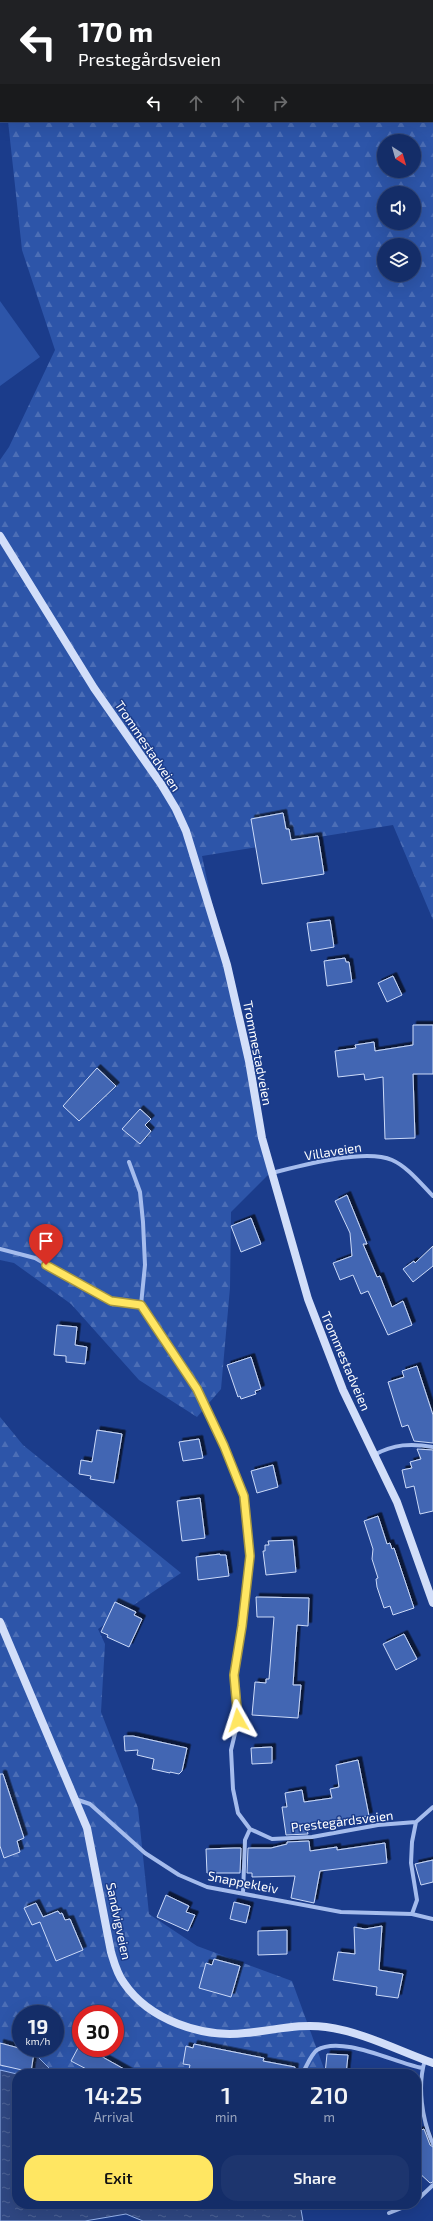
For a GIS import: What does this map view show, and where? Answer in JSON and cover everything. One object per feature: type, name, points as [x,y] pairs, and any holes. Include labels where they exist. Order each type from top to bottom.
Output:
[{"type":"main road","name":"Trommestadveien","points":[[0,536],[94,688],[176,809],[186,831],[229,972],[249,1061],[262,1138],[308,1299],[343,1390],[397,1502],[433,1603]]},
{"type":"main road","name":"Sandvigveien","points":[[0,1622],[87,1828],[110,1952],[124,1982],[147,2006],[161,2016],[186,2027],[226,2034],[305,2026],[327,2027],[369,2039],[424,2064],[433,2063]]},
{"type":"street","name":"Villaveien","points":[[272,1174],[338,1159],[368,1156],[392,1160],[418,1180],[433,1196]]},
{"type":"street","points":[[128,1162],[140,1192],[143,1222],[145,1265],[141,1305],[197,1389],[224,1446],[244,1496],[250,1556],[242,1626],[234,1675],[238,1720],[231,1750],[233,1789],[238,1813],[250,1829],[245,1840],[243,1893]]},
{"type":"street","points":[[0,1249],[35,1258],[111,1301],[141,1305]]},
{"type":"street","points":[[374,1455],[386,1448],[408,1444],[433,1447]]},
{"type":"street","name":"Snappekleiv","points":[[75,1798],[90,1804],[145,1854],[179,1876],[207,1887],[341,1912],[412,1914],[433,1919]]},
{"type":"street","points":[[412,1914],[417,1900],[411,1863],[416,1822],[433,1807]]},
{"type":"street","name":"Prestegårdsveien","points":[[250,1829],[272,1838],[304,1837],[416,1822]]},
{"type":"street","points":[[305,2069],[316,2051],[333,2045],[366,2051],[407,2065],[424,2064],[421,2073]]},
{"type":"street","points":[[421,2085],[426,2128],[433,2144]]},
{"type":"street","points":[[421,2196],[433,2185]]},
{"type":"street","points":[[389,2213],[399,2209]]},
{"type":"green space","points":[[8,122],[433,122],[433,920],[393,825],[202,856],[270,1173],[231,1212],[230,1288],[221,1389],[197,1417],[139,1380],[71,1304],[14,1263],[0,1260],[0,460],[9,447],[55,350],[22,250]]},
{"type":"green space","points":[[0,301],[40,357],[0,386]]},
{"type":"green space","points":[[0,1417],[23,1445],[181,1573],[98,1629],[105,1644],[101,1712],[138,1808],[149,1914],[197,1946],[292,1981],[324,2069],[50,2069],[38,2057],[64,2057],[64,2005],[12,2005],[12,2057],[33,2057],[31,2069],[12,2069],[12,2073],[0,2070]]},
{"type":"water","points":[[33,2057],[38,2057],[50,2069],[31,2069]]},
{"type":"water","points":[[0,2070],[12,2073],[12,2209],[301,2209],[303,2221],[143,2221],[126,2214],[85,2221],[0,2221]]},
{"type":"building","points":[[283,813],[286,829],[289,829],[291,840],[318,836],[324,874],[262,884],[251,819]]},
{"type":"building","points":[[330,920],[334,947],[311,951],[307,923]]},
{"type":"building","points":[[345,958],[346,962],[349,962],[352,982],[327,986],[324,961]]},
{"type":"building","points":[[393,976],[402,995],[387,1002],[378,983]]},
{"type":"building","points":[[413,1025],[433,1025],[433,1074],[413,1074],[415,1138],[385,1139],[383,1077],[365,1080],[364,1074],[338,1077],[335,1051],[356,1048],[355,1045],[374,1042],[375,1051],[413,1045]]},
{"type":"building","points":[[97,1068],[116,1086],[79,1121],[63,1106]]},
{"type":"building","points":[[140,1109],[151,1119],[145,1125],[151,1131],[140,1144],[122,1129]]},
{"type":"building","points":[[347,1195],[367,1244],[363,1244],[377,1277],[380,1276],[392,1307],[403,1301],[412,1325],[388,1335],[368,1291],[361,1294],[353,1275],[340,1280],[333,1263],[352,1256],[350,1233],[335,1201]]},
{"type":"building","points":[[251,1218],[261,1244],[241,1252],[231,1226]]},
{"type":"building","points":[[433,1246],[433,1266],[413,1282],[403,1269],[414,1261],[415,1263]]},
{"type":"building","points":[[57,1325],[77,1327],[75,1345],[87,1347],[85,1364],[66,1362],[66,1356],[54,1355]]},
{"type":"building","points":[[251,1357],[261,1389],[255,1391],[256,1394],[241,1399],[240,1396],[238,1397],[227,1365]]},
{"type":"building","points":[[417,1366],[433,1415],[433,1443],[414,1441],[408,1425],[402,1427],[388,1382],[404,1377],[402,1371]]},
{"type":"building","points":[[97,1430],[122,1434],[114,1483],[90,1479],[91,1476],[79,1474],[81,1460],[92,1462]]},
{"type":"building","points":[[199,1439],[203,1458],[183,1461],[179,1442]]},
{"type":"building","points":[[417,1449],[433,1450],[433,1511],[420,1514],[414,1486],[406,1488],[402,1470],[412,1468],[410,1462],[421,1459]]},
{"type":"building","points":[[273,1465],[278,1487],[257,1493],[251,1471]]},
{"type":"building","points":[[200,1498],[205,1538],[182,1541],[177,1501]]},
{"type":"building","points":[[378,1516],[387,1544],[390,1543],[392,1549],[394,1548],[414,1608],[393,1615],[390,1606],[384,1608],[377,1587],[376,1579],[378,1578],[372,1559],[373,1549],[364,1521]]},
{"type":"building","points":[[293,1540],[296,1572],[266,1575],[263,1551],[265,1551],[265,1545],[269,1545],[268,1541]]},
{"type":"building","points":[[220,1554],[226,1555],[229,1576],[198,1580],[196,1557]]},
{"type":"building","points":[[256,1597],[309,1598],[308,1626],[297,1625],[293,1685],[301,1685],[298,1718],[252,1715],[255,1682],[266,1683],[266,1679],[269,1679],[274,1617],[257,1617]]},
{"type":"building","points":[[115,1602],[136,1612],[134,1615],[142,1619],[129,1647],[107,1637],[108,1635],[101,1632]]},
{"type":"building","points":[[404,1634],[417,1659],[396,1670],[383,1644]]},
{"type":"building","points":[[124,1736],[133,1736],[187,1748],[182,1771],[179,1774],[152,1769],[154,1759],[137,1755],[138,1750],[125,1751]]},
{"type":"building","points":[[272,1747],[272,1763],[252,1764],[251,1748]]},
{"type":"building","points":[[358,1760],[369,1816],[306,1825],[308,1834],[286,1835],[282,1807],[287,1807],[285,1793],[302,1790],[304,1802],[332,1798],[330,1789],[339,1787],[336,1765]]},
{"type":"building","points":[[0,1774],[3,1774],[24,1838],[17,1841],[20,1852],[4,1858],[0,1846]]},
{"type":"building","points":[[309,1841],[310,1851],[337,1847],[337,1850],[385,1843],[387,1863],[320,1871],[314,1903],[291,1898],[295,1876],[252,1877],[252,1873],[247,1873],[248,1848],[271,1848],[287,1844],[287,1842]]},
{"type":"building","points":[[241,1848],[240,1873],[207,1873],[206,1849]]},
{"type":"building","points":[[433,1860],[433,1882],[421,1885],[415,1864]]},
{"type":"building","points":[[166,1895],[189,1906],[186,1912],[195,1915],[188,1931],[157,1917]]},
{"type":"building","points":[[234,1902],[250,1906],[246,1923],[230,1919]]},
{"type":"building","points":[[36,1903],[43,1917],[58,1911],[60,1914],[62,1913],[65,1920],[70,1919],[83,1950],[56,1961],[40,1922],[32,1925],[24,1908]]},
{"type":"building","points":[[382,1926],[379,1970],[403,1974],[398,1998],[376,1995],[377,1987],[333,1980],[338,1952],[355,1954],[354,1927],[365,1929]]},
{"type":"building","points":[[287,1930],[287,1954],[258,1955],[258,1931]]},
{"type":"building","points":[[214,1959],[240,1966],[231,1997],[199,1988],[206,1963],[212,1965]]},
{"type":"building","points":[[0,2043],[12,2046],[12,2057],[33,2057],[31,2069],[18,2069],[0,2065]]},
{"type":"building","points":[[194,2044],[264,2058],[263,2061],[295,2067],[295,2069],[189,2069],[190,2065],[183,2064],[186,2046],[193,2048]]},
{"type":"building","points":[[327,2054],[348,2055],[347,2069],[326,2069]]},
{"type":"building","points":[[73,2057],[103,2057],[124,2069],[86,2069],[71,2061]]},
{"type":"building","points":[[424,2129],[430,2145],[433,2147],[433,2182],[430,2183],[421,2175],[421,2130]]},
{"type":"route","points":[[46,1265],[111,1301],[141,1305],[197,1389],[224,1446],[244,1496],[250,1556],[242,1626],[234,1675],[238,1720]]}]
